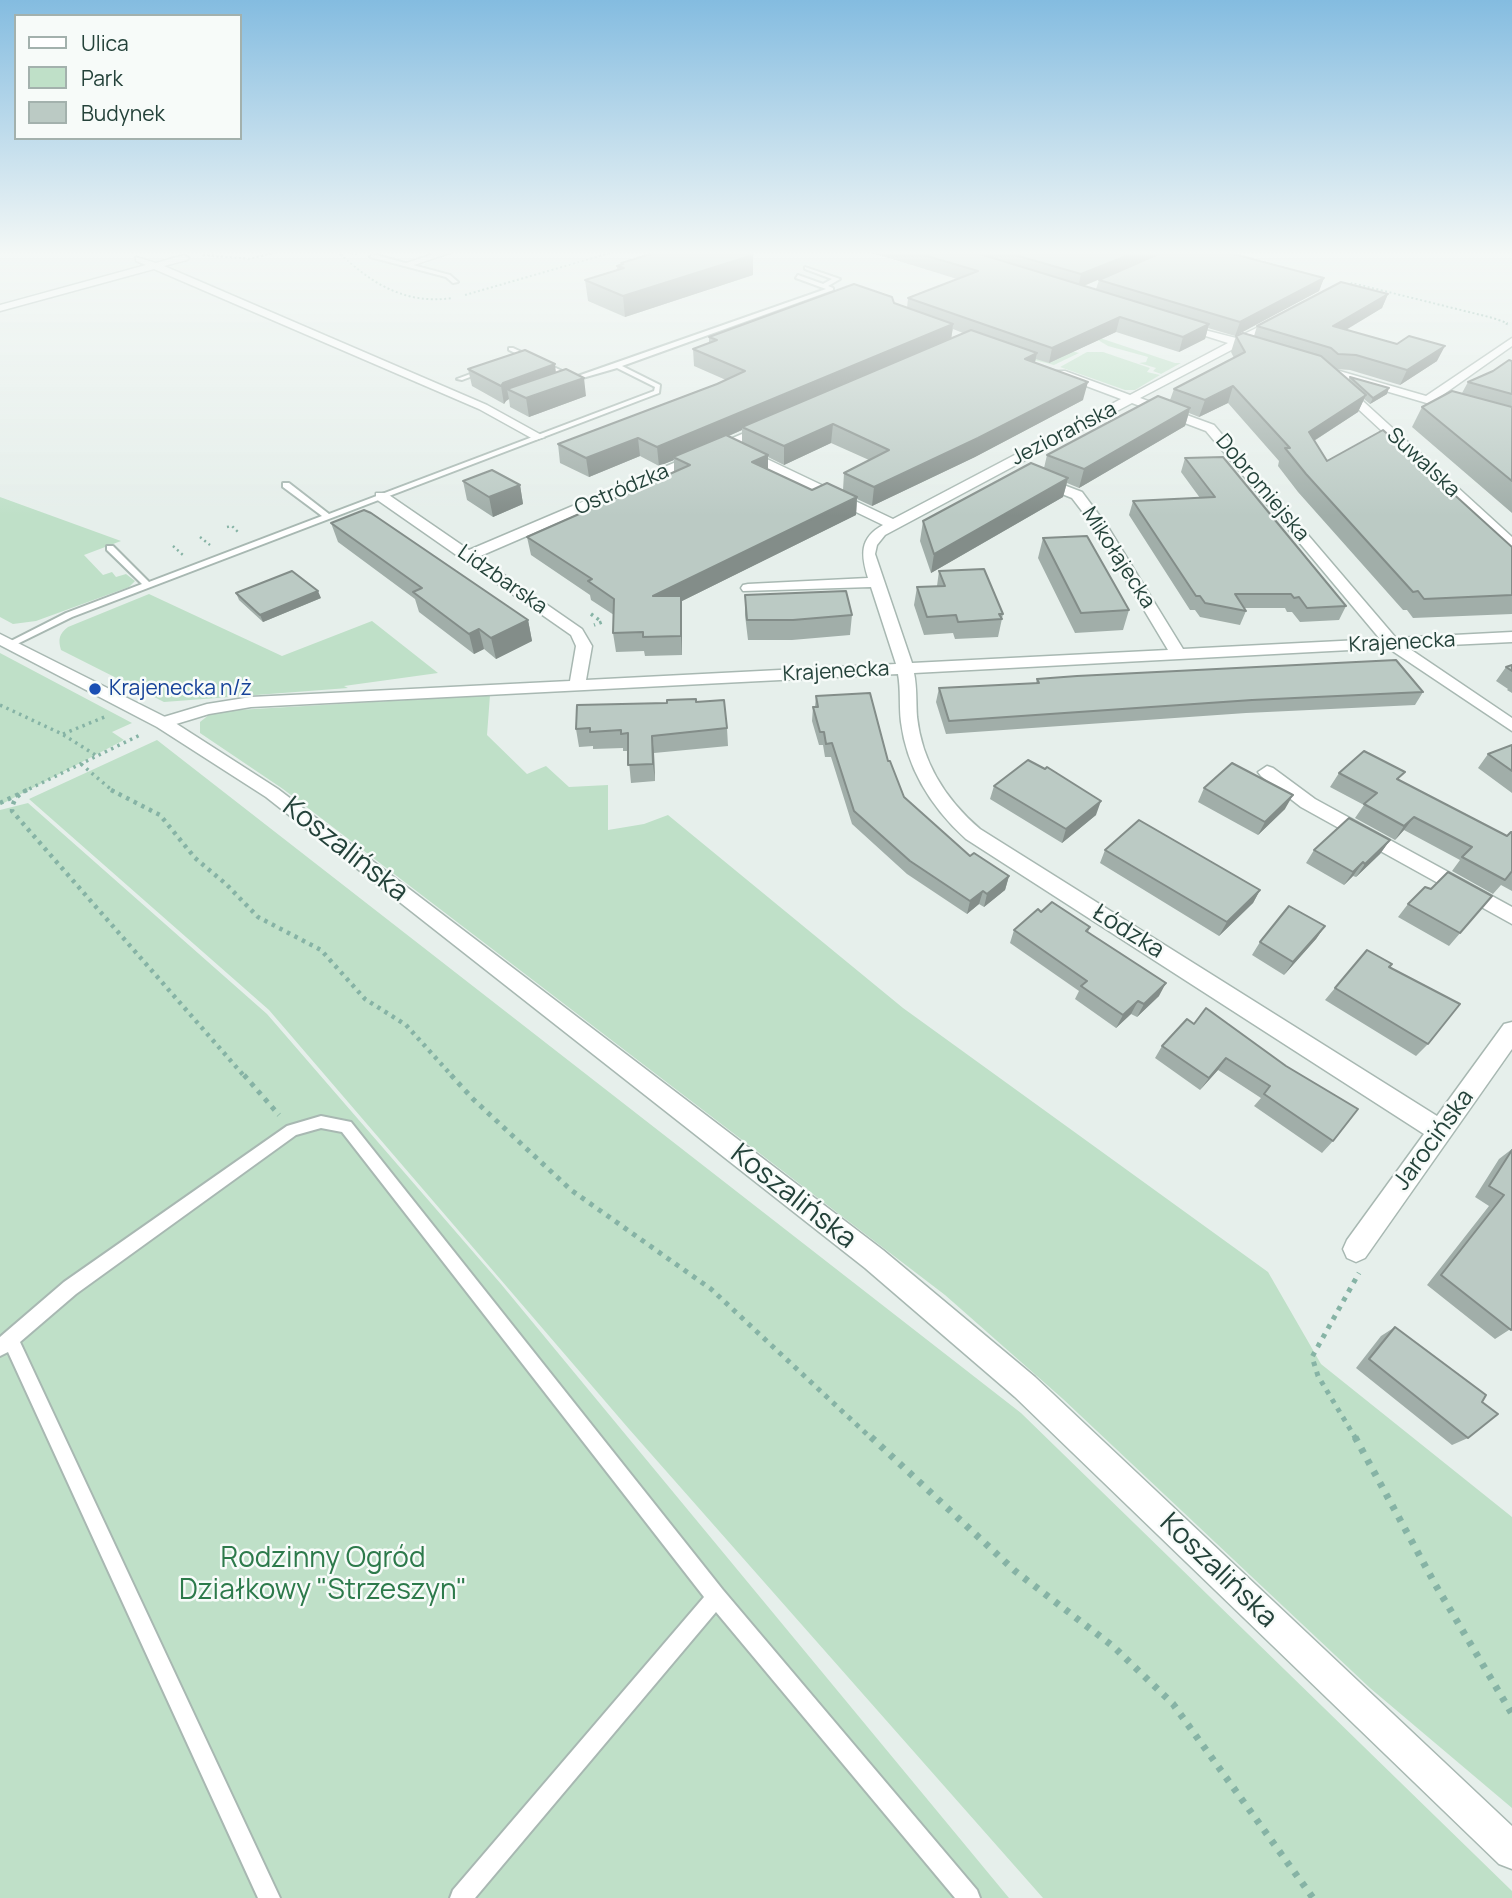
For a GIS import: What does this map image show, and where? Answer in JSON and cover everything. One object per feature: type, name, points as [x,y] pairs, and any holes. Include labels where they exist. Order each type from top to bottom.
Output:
[{"type":"street","points":[[325,340],[482,407],[539,437]]},
{"type":"street","points":[[1230,340],[1261,349]]},
{"type":"street","name":"Jeziorańska","points":[[905,668],[868,549],[876,536],[1003,465],[1242,340]]},
{"type":"street","points":[[1429,399],[1512,341]]},
{"type":"street","name":"Dobromiejska","points":[[1045,367],[1210,428],[1392,644],[1512,726]]},
{"type":"street","points":[[1327,374],[1349,376]]},
{"type":"street","points":[[1327,374],[1349,376],[1512,424]]},
{"type":"street","name":"Suwalska","points":[[1327,374],[1512,544]]},
{"type":"street","name":"Ostródzka","points":[[468,556],[779,422]]},
{"type":"street","points":[[727,445],[894,525]]},
{"type":"street","name":"Mikołajecka","points":[[1003,465],[1077,495],[1101,527],[1178,654]]},
{"type":"street","name":"Lidzbarska","points":[[381,496],[577,632],[584,646],[577,685]]},
{"type":"street","points":[[748,588],[877,582]]},
{"type":"street","name":"Krajenecka","points":[[163,723],[207,709],[244,702],[1512,638]]},
{"type":"street","name":"Koszalińska","points":[[5,641],[163,723],[272,793],[863,1250],[1025,1387],[1512,1851]]},
{"type":"street","name":"Łódzka","points":[[905,668],[909,722],[920,762],[943,804],[956,821],[1440,1131]]},
{"type":"street","points":[[1267,772],[1308,803],[1512,916]]},
{"type":"street","name":"Jarocińska","points":[[1356,1249],[1512,1031]]},
{"type":"lane","points":[[558,387],[690,340]]},
{"type":"lane","points":[[511,349],[573,380]]},
{"type":"lane","points":[[518,359],[527,356]]},
{"type":"lane","points":[[460,379],[498,366]]},
{"type":"lane","points":[[5,641],[660,389],[617,366]]},
{"type":"lane","points":[[286,485],[327,516]]},
{"type":"lane","points":[[110,548],[146,585]]},
{"type":"lane","points":[[269,1898],[5,1344],[71,1288],[292,1130],[321,1122],[346,1126],[716,1597],[969,1898]]},
{"type":"lane","points":[[461,1898],[716,1597]]},
{"type":"path","points":[[0,705],[82,743],[97,756]]},
{"type":"path","points":[[62,734],[115,713]]},
{"type":"path","points":[[0,803],[163,723]]},
{"type":"path","points":[[81,764],[107,788],[160,815],[195,858],[226,884],[258,917],[321,950],[365,999],[406,1026],[473,1099],[571,1190],[711,1289],[1015,1571],[1114,1647],[1172,1704],[1314,1898]]},
{"type":"path","points":[[20,793],[12,804],[12,811],[292,1130]]},
{"type":"path","points":[[1356,1249],[1360,1275],[1312,1357],[1318,1376],[1372,1465],[1436,1584],[1512,1714]]},
{"type":"green space","points":[[1071,340],[1105,340],[1181,363],[1161,374],[1153,371],[1156,368],[1139,363],[1146,362],[1148,357],[1108,346],[1098,340],[1071,351],[1079,353],[1054,365],[1030,359]]},
{"type":"green space","points":[[1087,352],[1103,352],[1150,368],[1147,372],[1160,375],[1135,390],[1125,390],[1060,367]]},
{"type":"green space","points":[[0,497],[121,541],[84,555],[103,575],[112,572],[116,577],[126,574],[135,581],[129,587],[36,621],[13,624],[0,617]]},
{"type":"green space","points":[[149,594],[282,656],[372,621],[438,673],[344,686],[348,688],[164,702],[61,650],[60,637],[68,627]]},
{"type":"green space","points":[[0,653],[132,723],[112,732],[124,740],[0,805]]},
{"type":"green space","points":[[490,695],[487,735],[527,774],[546,766],[569,787],[608,785],[608,830],[644,824],[668,815],[903,1008],[1268,1272],[1321,1364],[1512,1517],[1512,1808],[1370,1688],[1063,1399],[945,1295],[283,789],[200,733],[200,722],[210,714],[221,711]]},
{"type":"green space","points":[[157,740],[1021,1413],[1512,1891],[1512,1898],[1043,1898],[629,1429],[269,1010],[29,799]]},
{"type":"green space","name":"Rodzinny Ogród Działkowy \"Strzeszyn\"","points":[[28,803],[267,1014],[501,1284],[1009,1898],[0,1898],[0,810]]},
{"type":"building","points":[[717,340],[916,340],[657,447],[638,438],[586,458],[558,444],[745,371],[693,349]]},
{"type":"building","points":[[948,340],[998,340],[1037,353],[1025,359],[1088,382],[874,487],[844,473],[889,450],[833,424],[784,446],[742,427]]},
{"type":"building","points":[[1028,340],[1070,340],[1052,348]]},
{"type":"building","points":[[1238,340],[1265,340],[1321,356],[1366,395],[1309,432],[1327,461],[1383,430],[1512,547],[1512,595],[1424,599],[1418,591],[1413,592],[1306,474],[1285,448],[1290,448],[1233,386],[1205,400],[1174,389],[1245,352]]},
{"type":"building","points":[[1303,340],[1381,340],[1397,344],[1404,340],[1422,340],[1445,346],[1407,370],[1356,355],[1338,354],[1331,348]]},
{"type":"building","points":[[525,350],[555,364],[501,386],[468,369]]},
{"type":"building","points":[[1509,360],[1512,361],[1512,394],[1468,382],[1493,371]]},
{"type":"building","points":[[566,369],[584,378],[526,398],[507,389]]},
{"type":"building","points":[[1350,377],[1389,388],[1373,398]]},
{"type":"building","points":[[1452,391],[1512,407],[1512,481],[1422,407]]},
{"type":"building","points":[[1158,396],[1190,408],[1084,469],[1047,455]]},
{"type":"building","points":[[726,435],[768,455],[752,462],[812,490],[827,483],[857,497],[653,596],[681,596],[681,636],[643,637],[643,632],[613,633],[614,599],[588,581],[592,579],[527,537],[690,465],[673,457]]},
{"type":"building","points":[[1223,457],[1346,606],[1307,608],[1299,597],[1294,598],[1291,594],[1235,594],[1246,611],[1205,603],[1200,596],[1196,596],[1133,501],[1215,497],[1185,458]]},
{"type":"building","points":[[1031,463],[1068,478],[934,554],[923,521]]},
{"type":"building","points":[[492,470],[520,485],[489,497],[463,481]]},
{"type":"building","points":[[364,510],[528,620],[491,638],[479,629],[469,634],[413,592],[422,588],[331,523]]},
{"type":"building","points":[[1087,536],[1129,610],[1081,613],[1043,538]]},
{"type":"building","points":[[984,569],[1003,614],[999,614],[1002,619],[958,622],[956,615],[927,617],[917,587],[945,586],[939,571]]},
{"type":"building","points":[[292,571],[318,591],[260,615],[236,593]]},
{"type":"building","points":[[846,591],[852,615],[793,620],[747,620],[745,595]]},
{"type":"building","points":[[1396,660],[1423,692],[1252,700],[949,721],[939,688],[1039,683],[1037,679],[1077,676]]},
{"type":"building","points":[[870,693],[888,761],[904,797],[970,856],[974,853],[1009,876],[987,894],[983,891],[970,901],[910,861],[854,811],[832,743],[826,744],[813,707],[818,707],[816,696]]},
{"type":"building","points":[[696,699],[696,702],[724,700],[727,728],[652,736],[653,764],[628,765],[628,733],[621,734],[621,730],[590,732],[590,728],[576,729],[577,705],[667,703],[667,700]]},
{"type":"building","points":[[1512,745],[1512,771],[1488,754]]},
{"type":"building","points":[[1364,751],[1405,772],[1397,779],[1507,836],[1512,832],[1512,871],[1505,880],[1462,857],[1472,847],[1414,817],[1404,826],[1364,804],[1377,793],[1339,773]]},
{"type":"building","points":[[1028,760],[1045,769],[1047,767],[1101,801],[1066,829],[994,786]]},
{"type":"building","points":[[1232,763],[1293,795],[1265,822],[1204,788]]},
{"type":"building","points":[[1349,818],[1390,840],[1353,872],[1314,850]]},
{"type":"building","points":[[1139,820],[1260,890],[1227,922],[1105,850]]},
{"type":"building","points":[[1448,872],[1492,896],[1460,933],[1408,904],[1425,887],[1431,889]]},
{"type":"building","points":[[1052,902],[1090,927],[1086,931],[1166,983],[1144,1004],[1138,1001],[1123,1015],[1081,986],[1087,981],[1014,930],[1038,909],[1041,912]]},
{"type":"building","points":[[1289,906],[1325,926],[1293,962],[1260,942]]},
{"type":"building","points":[[1367,950],[1392,964],[1389,967],[1460,1004],[1428,1044],[1335,988]]},
{"type":"building","points":[[1206,1008],[1286,1066],[1358,1109],[1333,1141],[1264,1094],[1270,1086],[1226,1058],[1209,1078],[1162,1046],[1187,1019],[1194,1024]]},
{"type":"building","points":[[1512,1150],[1511,1330],[1441,1275],[1504,1195],[1489,1186]]},
{"type":"building","points":[[1395,1327],[1486,1395],[1482,1402],[1498,1414],[1468,1438],[1369,1359]]},
{"type":"place","name":"Krajenecka n/ż","points":[[95,689]]}]
